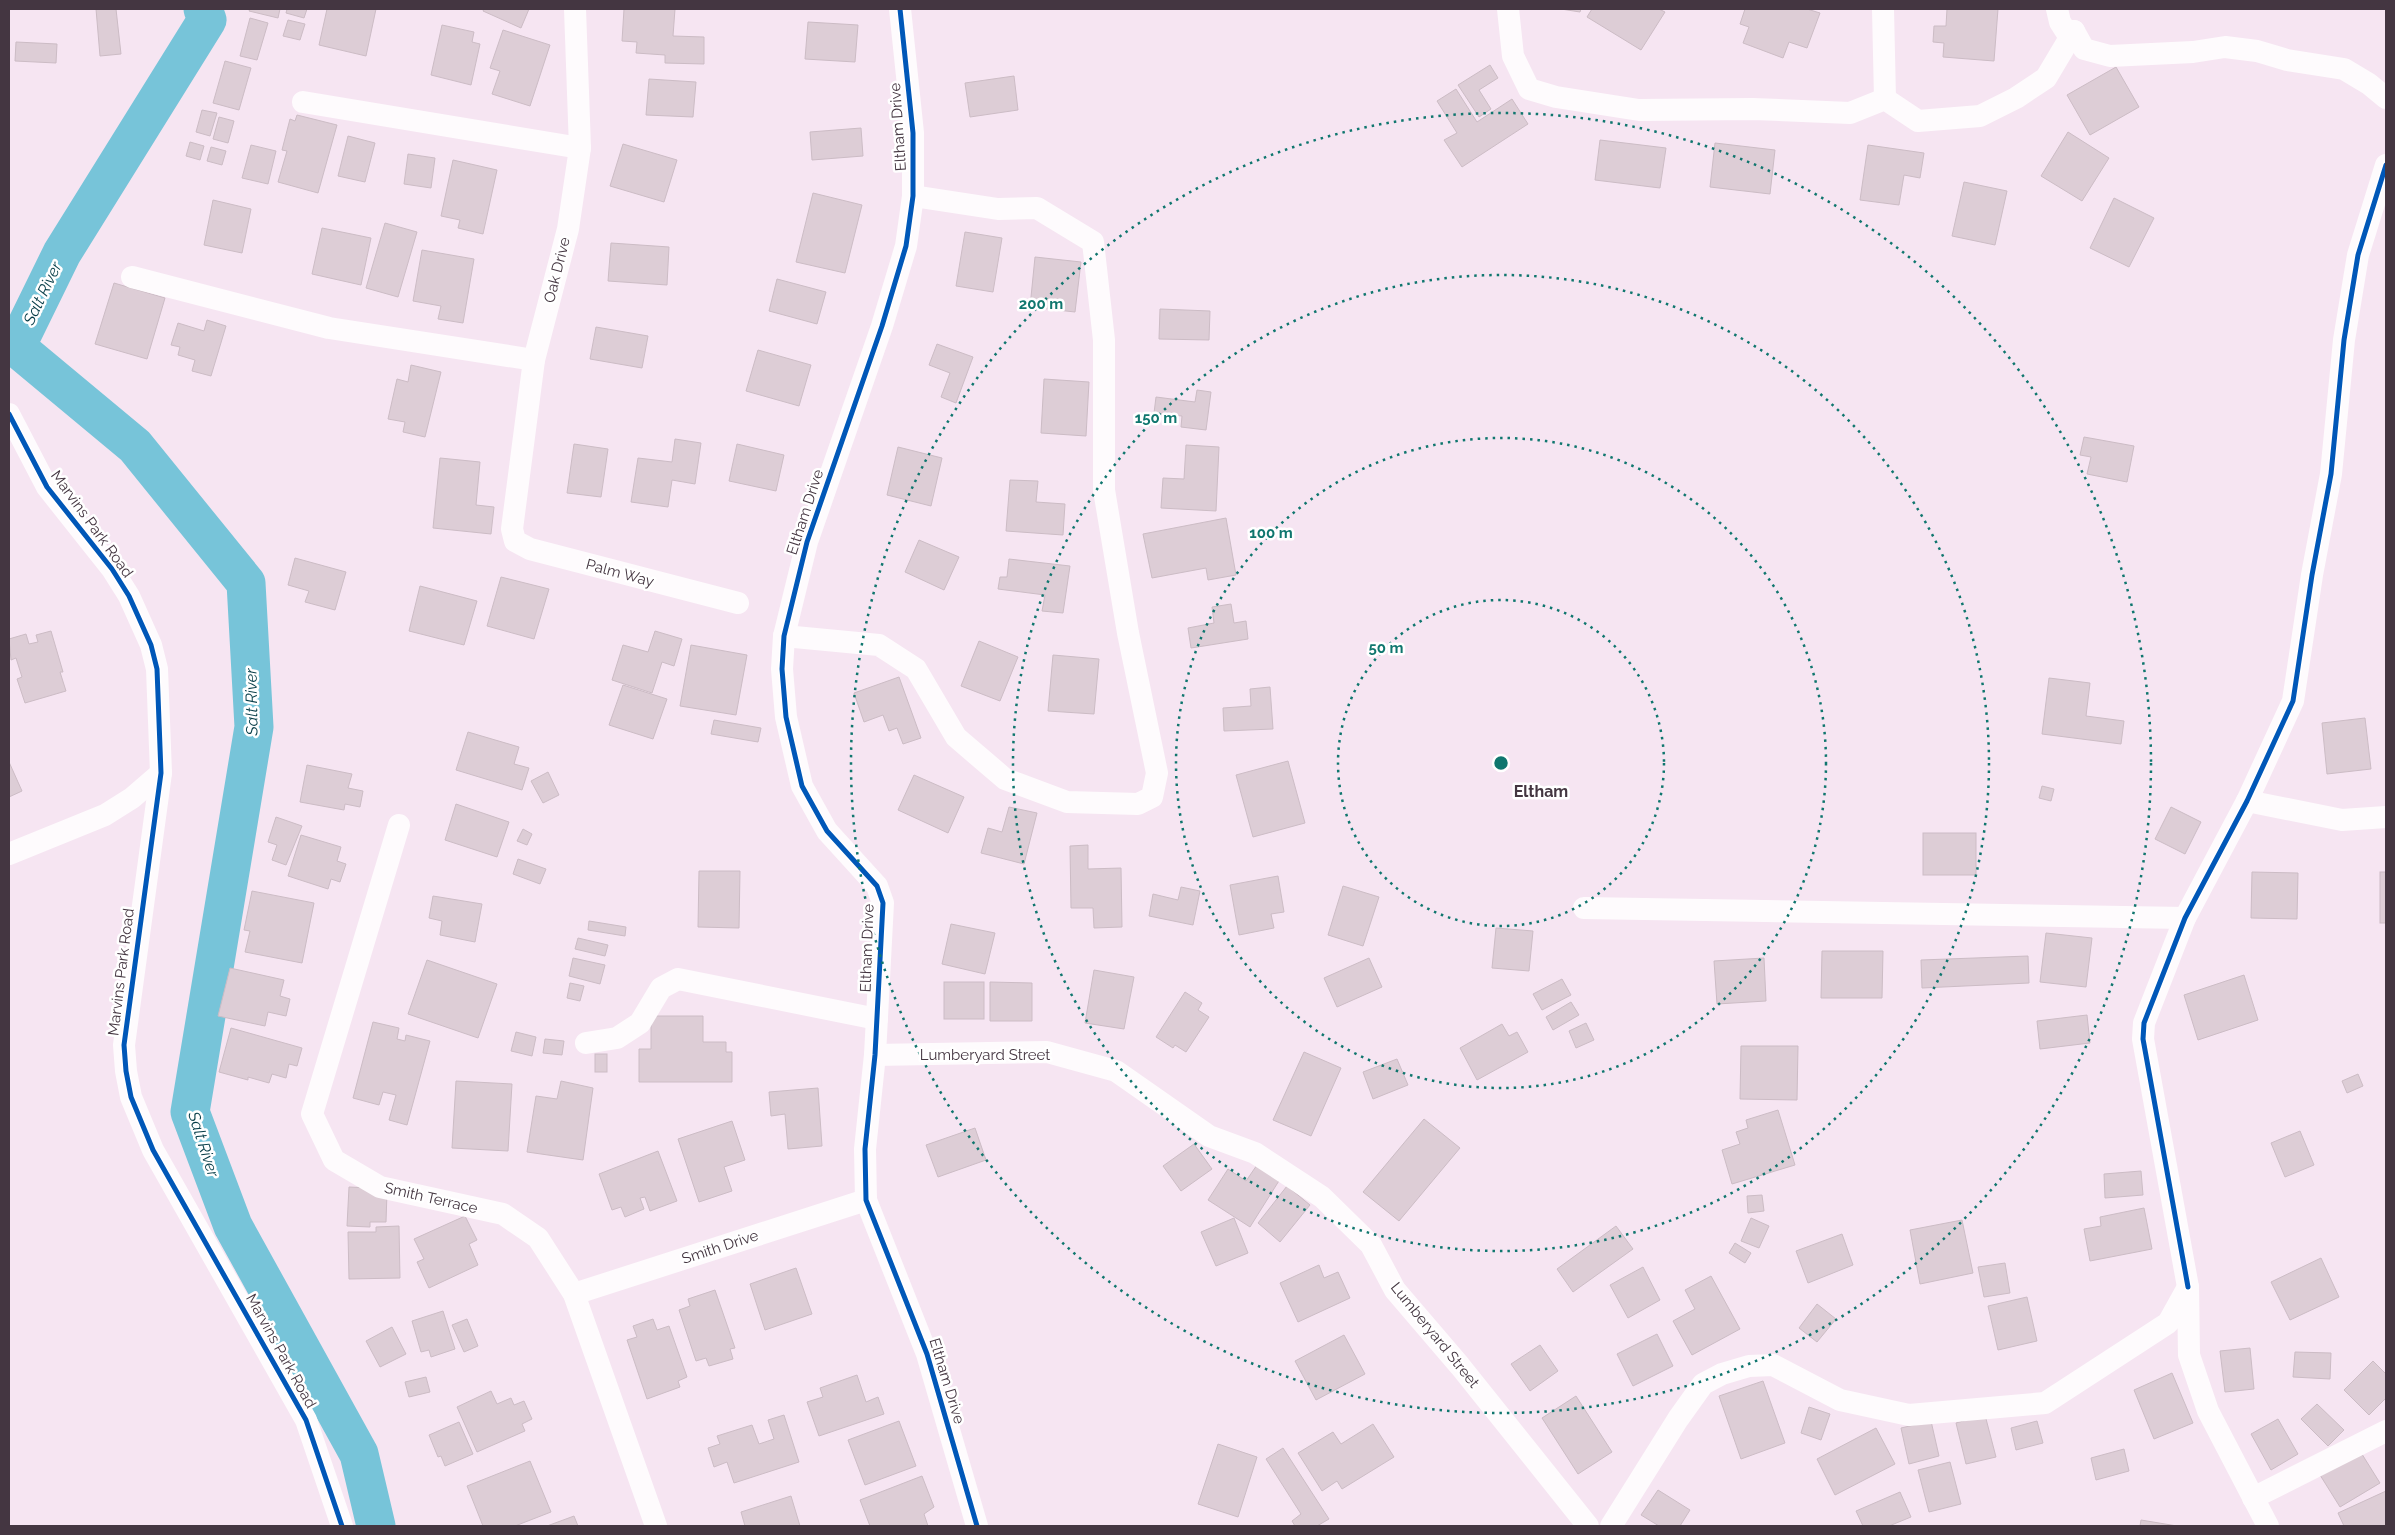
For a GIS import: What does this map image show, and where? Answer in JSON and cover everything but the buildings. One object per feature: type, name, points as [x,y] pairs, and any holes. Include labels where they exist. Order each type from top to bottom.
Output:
[{"type":"street","name":"Oak Drive","points":[[512,529],[534,360],[568,229],[580,148],[575,9]]},
{"type":"street","name":"Eltham Drive","points":[[900,9],[913,133],[913,196],[906,246],[882,326],[808,542],[784,636],[782,669],[786,717],[802,786],[827,831],[877,886],[883,904],[875,1055],[865,1149],[866,1200],[927,1354],[977,1526]]},
{"type":"street","points":[[1508,9],[1513,56],[1529,89],[1556,97],[1639,110],[1753,109],[1850,113],[1885,99]]},
{"type":"street","points":[[1883,9],[1885,99]]},
{"type":"street","points":[[2057,9],[2060,22],[2067,33],[2074,31]]},
{"type":"street","points":[[1885,99],[1918,121],[1980,116],[2016,98],[2046,78],[2074,31]]},
{"type":"street","points":[[2074,31],[2084,49],[2110,56],[2193,52],[2225,47],[2257,51],[2287,60],[2344,69],[2369,84],[2386,98]]},
{"type":"street","points":[[303,102],[580,148]]},
{"type":"street","points":[[2268,1526],[2208,1411],[2189,1355],[2188,1287],[2143,1039],[2144,1023],[2185,918],[2247,801],[2293,701],[2312,575],[2332,474],[2344,340],[2358,255],[2386,165]]},
{"type":"street","points":[[784,636],[880,645],[916,669],[956,737],[1005,779],[1067,802],[1138,804],[1152,796],[1157,773],[1128,633],[1104,490],[1104,340],[1093,242],[1037,208],[998,209],[913,196]]},
{"type":"street","points":[[132,277],[329,328],[534,360]]},
{"type":"street","name":"Marvins Park Road","points":[[9,414],[47,486],[120,582],[151,645],[157,668],[161,773],[124,1045],[132,1097],[153,1150],[306,1420],[342,1526]]},
{"type":"street","name":"Palm Way","points":[[512,529],[516,540],[530,549],[738,603]]},
{"type":"street","points":[[9,854],[105,815],[132,798],[161,773]]},
{"type":"street","points":[[2247,801],[2342,820],[2386,817]]},
{"type":"street","name":"Smith Terrace","points":[[399,825],[312,1114],[334,1160],[380,1187],[503,1214],[538,1238],[574,1294],[656,1526]]},
{"type":"street","points":[[1584,908],[2185,918]]},
{"type":"street","points":[[586,1043],[617,1038],[640,1023],[661,988],[678,979],[877,1019]]},
{"type":"street","name":"Lumberyard Street","points":[[875,1055],[1047,1052],[1116,1071],[1209,1136],[1255,1152],[1322,1197],[1370,1245],[1396,1290],[1460,1366],[1588,1526]]},
{"type":"street","name":"Smith Drive","points":[[574,1294],[866,1200]]},
{"type":"street","points":[[1611,1526],[1654,1456],[1703,1384],[1722,1374],[1749,1366],[1773,1365],[1840,1400],[1909,1415],[2045,1403],[2168,1324],[2188,1287]]},
{"type":"street","points":[[2253,1498],[2386,1431]]},
{"type":"waterway","name":"Salt River","points":[[203,9],[207,20],[62,253],[16,347],[135,446],[246,583],[254,727],[190,1112],[233,1226],[359,1454],[376,1526]]},
{"type":"cycle path","points":[[900,9],[913,133],[913,196],[906,246],[882,326],[807,542],[784,636],[782,669],[786,717],[802,786],[827,831],[877,886],[883,903],[875,1055],[865,1149],[866,1200],[927,1354],[977,1526]]},
{"type":"cycle path","points":[[2188,1287],[2143,1039],[2144,1023],[2185,918],[2247,801],[2293,701],[2312,575],[2331,474],[2344,340],[2358,255],[2386,165]]},
{"type":"cycle path","points":[[9,414],[47,487],[112,569],[129,596],[151,645],[157,669],[161,773],[124,1045],[131,1097],[153,1150],[306,1420],[342,1526]]},
{"type":"district","name":"Eltham","points":[[1541,791]]}]
